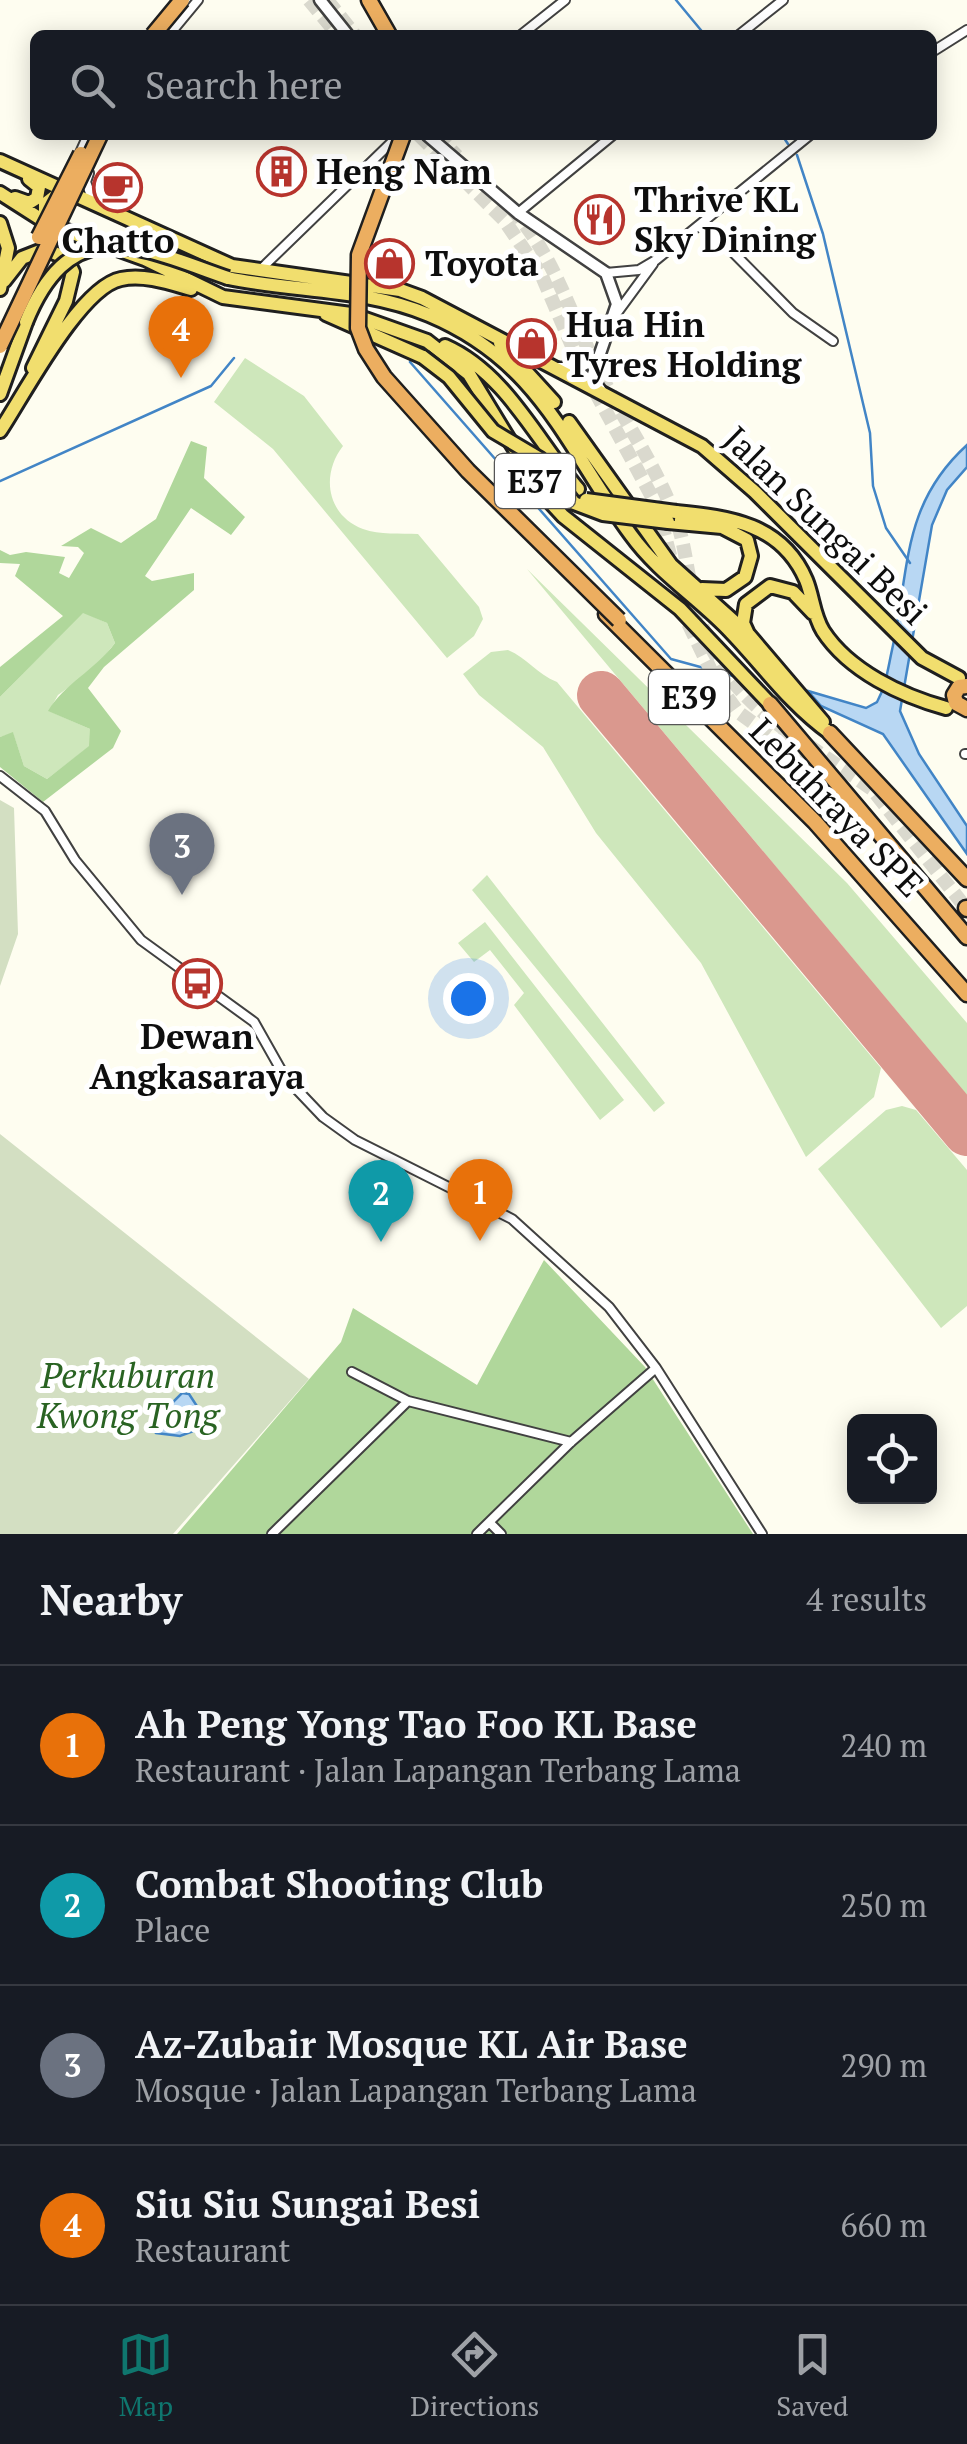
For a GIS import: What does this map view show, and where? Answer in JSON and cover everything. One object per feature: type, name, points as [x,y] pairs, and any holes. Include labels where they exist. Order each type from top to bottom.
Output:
[{"type":"highway","points":[[155,30],[180,0]]},
{"type":"highway","points":[[171,30],[196,0]]},
{"type":"highway","points":[[369,0],[388,30]]},
{"type":"highway","points":[[377,0],[389,30]]},
{"type":"highway","points":[[0,319],[88,140]]},
{"type":"highway","points":[[0,346],[100,140]]},
{"type":"highway","name":"Lebuhraya SPE","points":[[398,140],[359,256],[357,278],[358,328],[384,377],[468,471],[819,818],[967,990]]},
{"type":"highway","points":[[964,682],[954,694],[956,703],[967,709]]},
{"type":"highway","name":"E37","points":[[770,704],[967,937]]},
{"type":"highway","name":"Jalan Sungai Besi","points":[[946,708],[967,709]]},
{"type":"highway","name":"E37","points":[[830,733],[967,879]]},
{"type":"main road","name":"E37","points":[[0,162],[169,240],[251,270],[400,290],[471,322],[507,348],[582,439],[671,565],[702,589],[748,636],[768,667],[819,716],[830,733]]},
{"type":"main road","points":[[0,162],[34,182],[40,190],[29,203],[0,191]]},
{"type":"main road","name":"E37","points":[[0,191],[50,225],[102,243],[223,297],[351,314],[428,341],[468,374],[541,492],[563,516],[680,609],[734,661],[770,704]]},
{"type":"main road","points":[[102,243],[46,216],[47,201],[56,197],[169,240]]},
{"type":"main road","points":[[0,223],[3,268],[45,249],[66,258],[73,272],[57,321],[0,430]]},
{"type":"main road","points":[[0,394],[26,322],[54,273],[80,255],[111,246],[157,251],[228,278],[393,302],[433,317],[492,352],[542,400],[655,566],[708,609],[768,667],[798,709],[830,733]]},
{"type":"main road","points":[[0,430],[75,319],[106,284],[140,278],[223,297]]},
{"type":"main road","points":[[317,309],[423,358],[450,377],[493,431],[540,459],[586,508],[672,517],[730,518],[769,533],[799,567],[814,614]]},
{"type":"main road","name":"Jalan Sungai Besi","points":[[471,322],[689,438],[723,463],[922,658],[964,682]]},
{"type":"main road","points":[[428,341],[450,348],[487,376],[518,408],[578,490],[627,507]]},
{"type":"main road","points":[[562,486],[581,499],[722,528],[747,540],[751,564],[745,577],[726,590],[702,589]]},
{"type":"main road","points":[[748,636],[743,623],[746,604],[770,586],[793,592],[814,614]]},
{"type":"main road","name":"Jalan Sungai Besi","points":[[814,614],[829,640],[868,673],[914,698],[946,708]]},
{"type":"street","points":[[320,0],[344,30]]},
{"type":"street","points":[[528,30],[565,0]]},
{"type":"street","points":[[745,30],[783,0]]},
{"type":"street","points":[[937,49],[967,30]]},
{"type":"street","points":[[44,182],[68,175],[87,140]]},
{"type":"street","points":[[100,140],[86,182],[89,198],[104,210]]},
{"type":"street","points":[[251,270],[272,261],[349,180],[394,140]]},
{"type":"street","points":[[433,140],[518,214],[606,274],[616,294],[615,317]]},
{"type":"street","points":[[518,214],[607,140]]},
{"type":"street","points":[[606,274],[640,270],[656,260],[804,140]]},
{"type":"street","points":[[703,222],[793,312],[834,340]]},
{"type":"street","points":[[602,392],[592,377],[594,360],[615,317],[656,260]]},
{"type":"street","points":[[556,368],[577,368],[594,360]]},
{"type":"street","points":[[0,776],[46,810],[75,860],[141,940],[254,1022],[285,1077],[323,1117],[354,1140],[512,1219],[609,1307],[656,1368],[762,1534]]},
{"type":"street","points":[[478,1534],[571,1442],[656,1368]]},
{"type":"street","points":[[352,1372],[408,1401],[571,1442]]},
{"type":"street","points":[[272,1534],[408,1401]]},
{"type":"street","points":[[490,1523],[500,1534]]},
{"type":"green space","points":[[245,358],[304,396],[343,446],[330,481],[341,514],[370,531],[418,534],[479,607],[483,619],[474,636],[447,658],[273,449],[214,402]]},
{"type":"green space","points":[[191,441],[207,447],[204,478],[245,517],[231,535],[191,508],[145,576],[152,581],[194,573],[194,590],[104,667],[88,688],[121,731],[113,748],[43,802],[0,767],[0,737],[13,732],[24,766],[47,779],[89,746],[90,729],[48,711],[115,643],[107,623],[83,613],[0,697],[0,667],[63,616],[15,576],[20,564],[0,563],[0,550],[10,555],[26,552],[65,557],[59,573],[69,578],[84,553],[78,547],[61,546],[91,528],[121,543],[156,519]]},
{"type":"green space","points":[[527,569],[847,883],[967,1023],[967,1095]]},
{"type":"green space","points":[[83,612],[107,623],[115,643],[94,669],[58,695],[49,711],[90,729],[90,746],[47,779],[24,766],[13,733],[0,737],[0,697]]},
{"type":"green space","points":[[508,650],[557,682],[881,1068],[874,1097],[806,1157],[701,963],[596,833],[543,747],[479,695],[463,674],[491,652]]},
{"type":"green space","points":[[0,800],[14,808],[18,934],[0,986]]},
{"type":"green space","points":[[487,875],[665,1103],[654,1112],[472,890]]},
{"type":"green space","points":[[485,922],[624,1100],[600,1120],[514,1005],[524,993],[490,950],[474,962],[458,943]]},
{"type":"green space","points":[[902,1106],[916,1110],[967,1170],[967,1306],[941,1328],[818,1169],[886,1110]]},
{"type":"green space","name":"Perkuburan Kwong Tong","points":[[0,1134],[309,1379],[173,1534],[0,1534]]},
{"type":"green space","points":[[544,1260],[645,1367],[753,1534],[177,1534],[341,1342],[353,1308],[477,1385]]},
{"type":"water","points":[[967,445],[967,467],[947,490],[932,525],[900,711],[919,754],[967,826],[967,854],[883,734],[821,706],[808,691],[866,708],[877,702],[888,670],[919,515],[930,491]]},
{"type":"water","points":[[182,1393],[189,1394],[206,1420],[202,1428],[180,1436],[156,1433],[152,1429],[155,1420]]},
{"type":"waterway","points":[[676,0],[701,30]]},
{"type":"waterway","points":[[785,140],[788,144]]},
{"type":"waterway","points":[[797,155],[823,234],[870,433],[873,486],[886,528],[910,563]]},
{"type":"waterway","points":[[0,481],[211,386],[234,358]]},
{"type":"waterway","points":[[410,362],[671,659],[737,677]]},
{"type":"runway","points":[[601,695],[967,1132]]},
{"type":"tunnel","points":[[309,0],[334,30]]},
{"type":"tunnel","points":[[327,0],[351,30]]},
{"type":"tunnel","points":[[424,140],[504,220],[541,274],[578,360],[657,506],[688,623],[717,683],[738,712],[828,777]]},
{"type":"tunnel","points":[[442,140],[457,156]]},
{"type":"tunnel","points":[[512,209],[551,266],[598,370],[668,499],[681,536],[697,610],[714,652],[753,703],[790,733]]},
{"type":"tunnel","points":[[808,745],[872,789],[966,908]]},
{"type":"place","name":"Heng Nam","points":[[281,171]]},
{"type":"place","name":"Chatto","points":[[118,188]]},
{"type":"place","name":"Thrive KL Sky Dining","points":[[599,219]]},
{"type":"place","name":"Toyota","points":[[390,263]]},
{"type":"place","name":"Hua Hin Tyres Holding","points":[[531,344]]},
{"type":"place","name":"Siu Siu Sungai Besi","points":[[181,378]]},
{"type":"place","name":"Az-Zubair Mosque KL Air Base","points":[[182,895]]},
{"type":"place","name":"Dewan Angkasaraya","points":[[197,984]]},
{"type":"place","name":"Ah Peng Yong Tao Foo KL Base","points":[[480,1241]]},
{"type":"place","name":"Combat Shooting Club","points":[[381,1242]]}]
